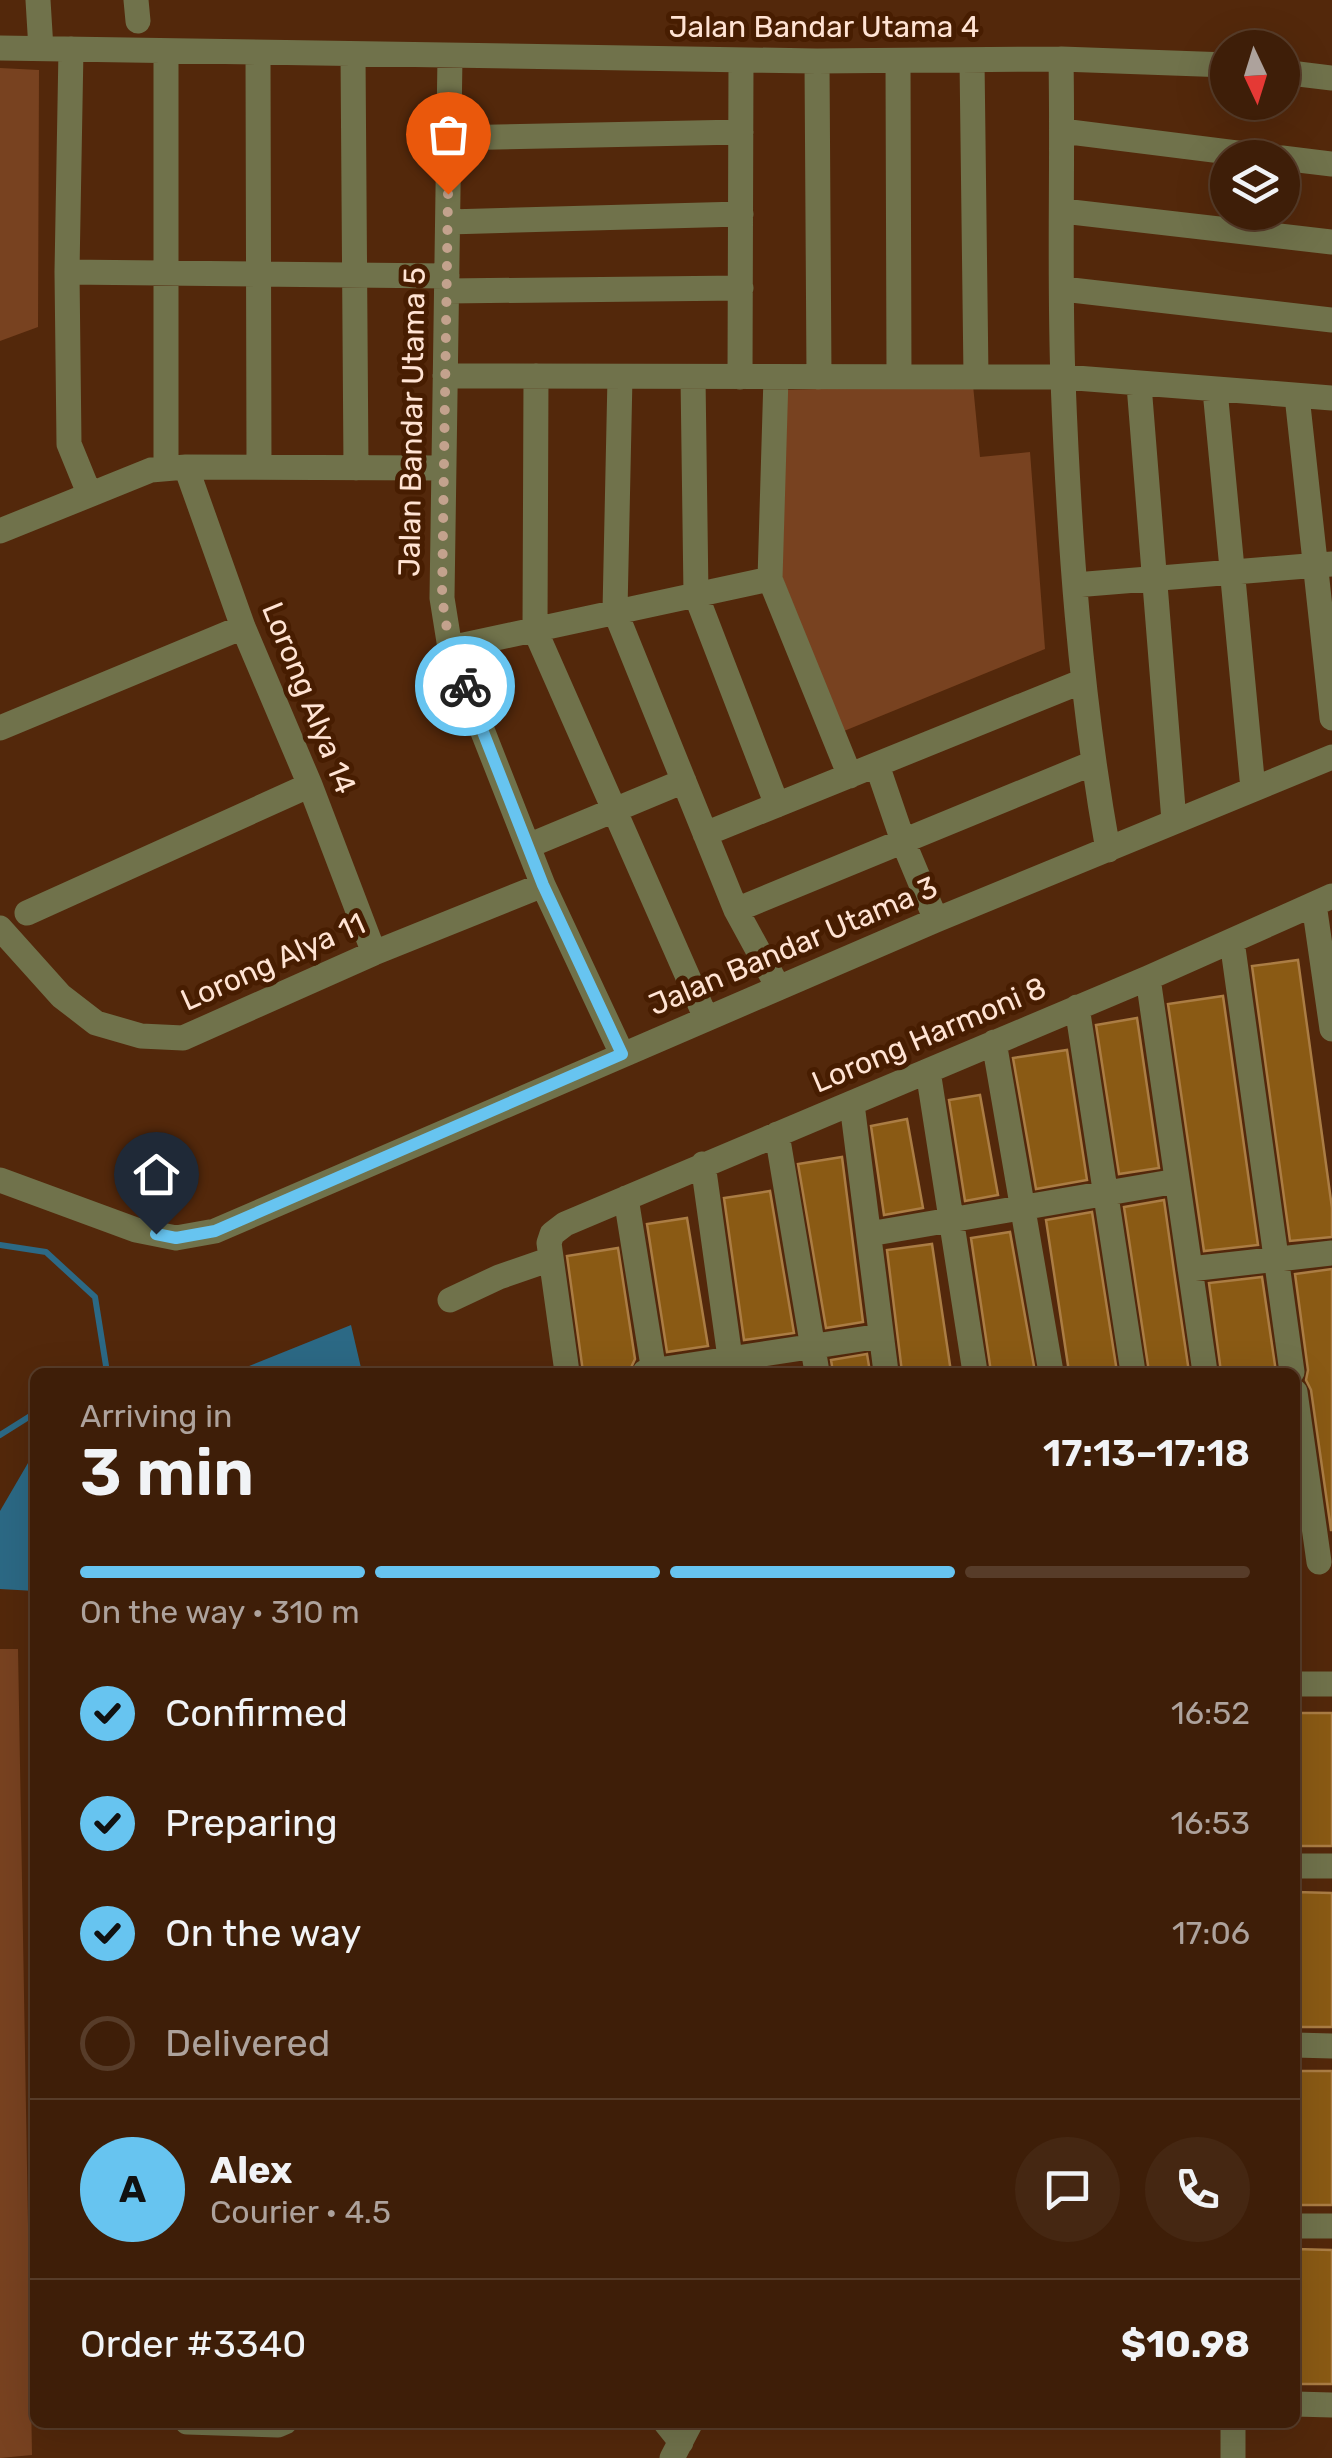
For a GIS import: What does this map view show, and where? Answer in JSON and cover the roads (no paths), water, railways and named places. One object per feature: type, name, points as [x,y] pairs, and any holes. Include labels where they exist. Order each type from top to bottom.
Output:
[{"type":"street","points":[[38,0],[41,49]]},
{"type":"street","name":"Jalan Bandar Utama 4","points":[[0,48],[817,61],[1061,59],[1210,64]]},
{"type":"street","points":[[71,50],[69,444],[89,494]]},
{"type":"street","name":"Lorong Alya 14","points":[[166,51],[166,272],[176,468],[310,785],[374,953]]},
{"type":"street","points":[[258,53],[259,467]]},
{"type":"street","points":[[352,54],[356,468]]},
{"type":"street","name":"Jalan Bandar Utama 5","points":[[450,56],[442,468],[442,598],[450,648],[543,885],[622,1054]]},
{"type":"street","points":[[1061,59],[1063,377],[1075,584],[1092,762],[1108,850]]},
{"type":"street","points":[[740,377],[741,60]]},
{"type":"street","points":[[972,60],[976,377]]},
{"type":"street","points":[[817,61],[819,377]]},
{"type":"street","points":[[898,61],[899,377]]},
{"type":"street","points":[[1300,74],[1332,78]]},
{"type":"street","points":[[1062,131],[1210,149]]},
{"type":"street","points":[[449,138],[741,132]]},
{"type":"street","points":[[1300,160],[1332,164]]},
{"type":"street","points":[[1063,211],[1332,242]]},
{"type":"street","points":[[448,222],[741,214]]},
{"type":"street","points":[[67,272],[355,274],[447,284],[741,288]]},
{"type":"street","points":[[1064,289],[1332,320]]},
{"type":"street","points":[[445,376],[1063,377],[1332,398]]},
{"type":"street","points":[[536,376],[535,630],[706,1018]]},
{"type":"street","points":[[692,376],[696,595],[777,805]]},
{"type":"street","points":[[776,376],[770,580],[850,776]]},
{"type":"street","points":[[620,377],[614,611],[736,910],[778,987]]},
{"type":"street","points":[[1139,384],[1174,821]]},
{"type":"street","points":[[1215,390],[1253,789]]},
{"type":"street","points":[[1296,396],[1324,565],[1332,718]]},
{"type":"street","points":[[0,531],[151,470],[442,468]]},
{"type":"street","points":[[1075,584],[1324,565]]},
{"type":"street","points":[[450,648],[770,580]]},
{"type":"street","points":[[0,728],[243,627]]},
{"type":"street","points":[[705,834],[1083,681]]},
{"type":"street","name":"Jalan Bandar Utama 3","points":[[0,1180],[136,1230],[176,1238],[215,1231],[778,987],[1332,757]]},
{"type":"street","points":[[736,910],[1092,762]]},
{"type":"street","points":[[877,765],[903,842],[936,920]]},
{"type":"street","points":[[528,846],[684,781]]},
{"type":"street","points":[[27,914],[310,785]]},
{"type":"street","name":"Lorong Alya 11","points":[[0,928],[61,996],[96,1023],[141,1036],[183,1038],[374,953],[543,885]]},
{"type":"street","points":[[1323,900],[1332,1029]]},
{"type":"street","name":"Lorong Harmoni 8","points":[[450,1300],[551,1246],[566,1224],[1323,900]]},
{"type":"street","points":[[1232,941],[1291,1368]]},
{"type":"street","points":[[1148,978],[1204,1368]]},
{"type":"street","points":[[1077,1007],[1132,1368]]},
{"type":"street","points":[[994,1042],[1050,1368]]},
{"type":"street","points":[[928,1071],[974,1368]]},
{"type":"street","points":[[852,1104],[885,1368]]},
{"type":"street","points":[[777,1134],[816,1368]]},
{"type":"street","points":[[703,1164],[731,1365]]},
{"type":"street","points":[[868,1234],[1177,1181]]},
{"type":"street","points":[[626,1198],[650,1368]]},
{"type":"street","points":[[551,1246],[566,1368]]},
{"type":"street","points":[[1190,1268],[1332,1253]]},
{"type":"street","points":[[697,1368],[881,1336]]},
{"type":"street","points":[[1300,1435],[1315,1563]]},
{"type":"street","points":[[1300,1684],[1332,1684]]},
{"type":"street","points":[[1300,1866],[1332,1866]]},
{"type":"street","points":[[1300,2045],[1332,2046]]},
{"type":"street","points":[[1300,2226],[1332,2226]]},
{"type":"street","points":[[1300,2404],[1332,2405]]},
{"type":"street","points":[[1233,2428],[1233,2458]]},
{"type":"water","points":[[351,1325],[361,1368],[244,1368]]},
{"type":"water","points":[[28,1463],[30,1591],[0,1589],[0,1511]]},
{"type":"waterway","points":[[0,1245],[46,1252],[95,1297],[106,1368]]},
{"type":"waterway","points":[[0,1435],[30,1416]]}]
